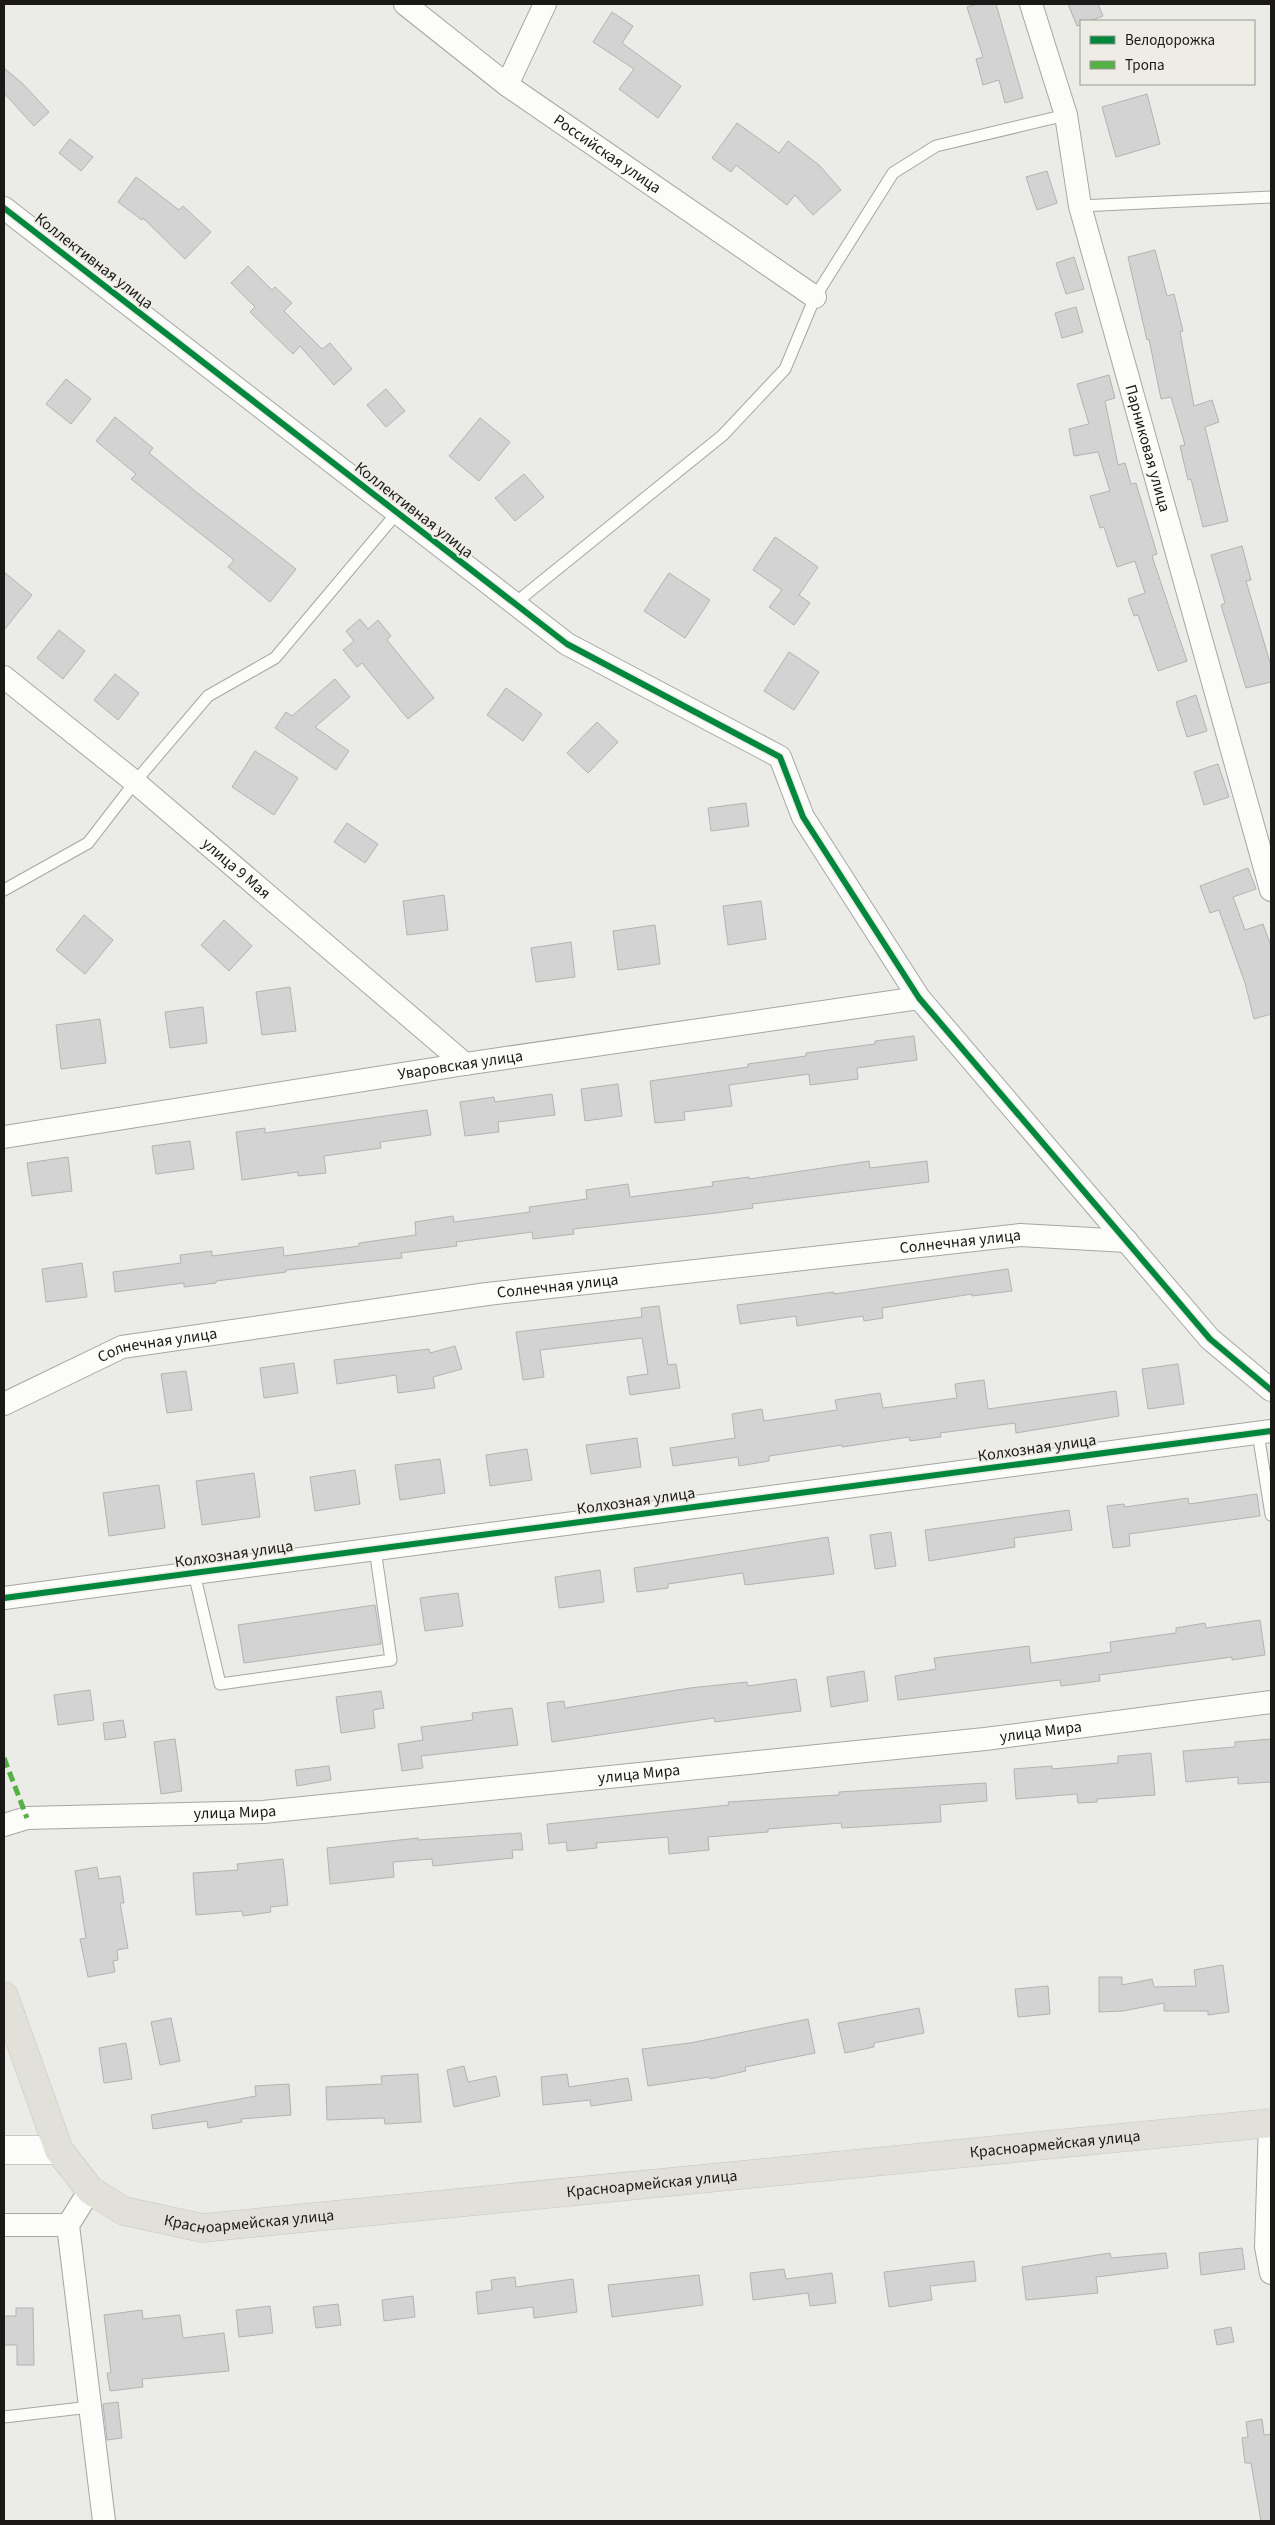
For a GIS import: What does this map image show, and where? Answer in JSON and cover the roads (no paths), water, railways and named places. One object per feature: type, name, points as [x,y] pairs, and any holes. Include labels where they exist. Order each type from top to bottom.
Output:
[{"type":"main road","name":"Красноармейская улица","points":[[4,1996],[59,2150],[90,2190],[124,2211],[202,2228],[1270,2123]]},
{"type":"street","name":"Российская улица","points":[[405,4],[508,85],[815,298]]},
{"type":"street","points":[[508,85],[545,4]]},
{"type":"street","name":"Парниковая улица","points":[[1032,4],[1066,115],[1080,206],[1271,890]]},
{"type":"street","name":"Коллективная улица","points":[[4,208],[396,514],[567,644],[780,758],[803,817],[919,998],[1210,1340],[1271,1390]]},
{"type":"street","name":"улица 9 Мая","points":[[4,677],[136,782],[465,1064]]},
{"type":"street","name":"Уваровская улица","points":[[4,1137],[465,1064],[919,998]]},
{"type":"street","name":"Солнечная улица","points":[[4,1404],[122,1347],[477,1295],[1020,1235],[1127,1241]]},
{"type":"street","name":"Колхозная улица","points":[[4,1598],[1265,1432]]},
{"type":"street","name":"улица Мира","points":[[4,1825],[27,1818],[263,1812],[985,1739],[1271,1702]]},
{"type":"street","points":[[1270,2123],[1266,2247],[1271,2273]]},
{"type":"street","points":[[4,2150],[59,2150]]},
{"type":"street","points":[[90,2190],[68,2224],[104,2521]]},
{"type":"street","points":[[4,2225],[68,2224]]},
{"type":"lane","points":[[514,604],[723,435],[785,369],[815,298],[893,173],[936,146],[1066,115]]},
{"type":"lane","points":[[1080,206],[1271,197]]},
{"type":"lane","points":[[4,890],[88,844],[136,782],[208,696],[275,658],[396,514]]},
{"type":"lane","points":[[1265,1432],[1271,1515]]},
{"type":"lane","points":[[194,1574],[220,1684],[391,1660],[375,1549]]},
{"type":"lane","points":[[4,2417],[90,2407]]}]
